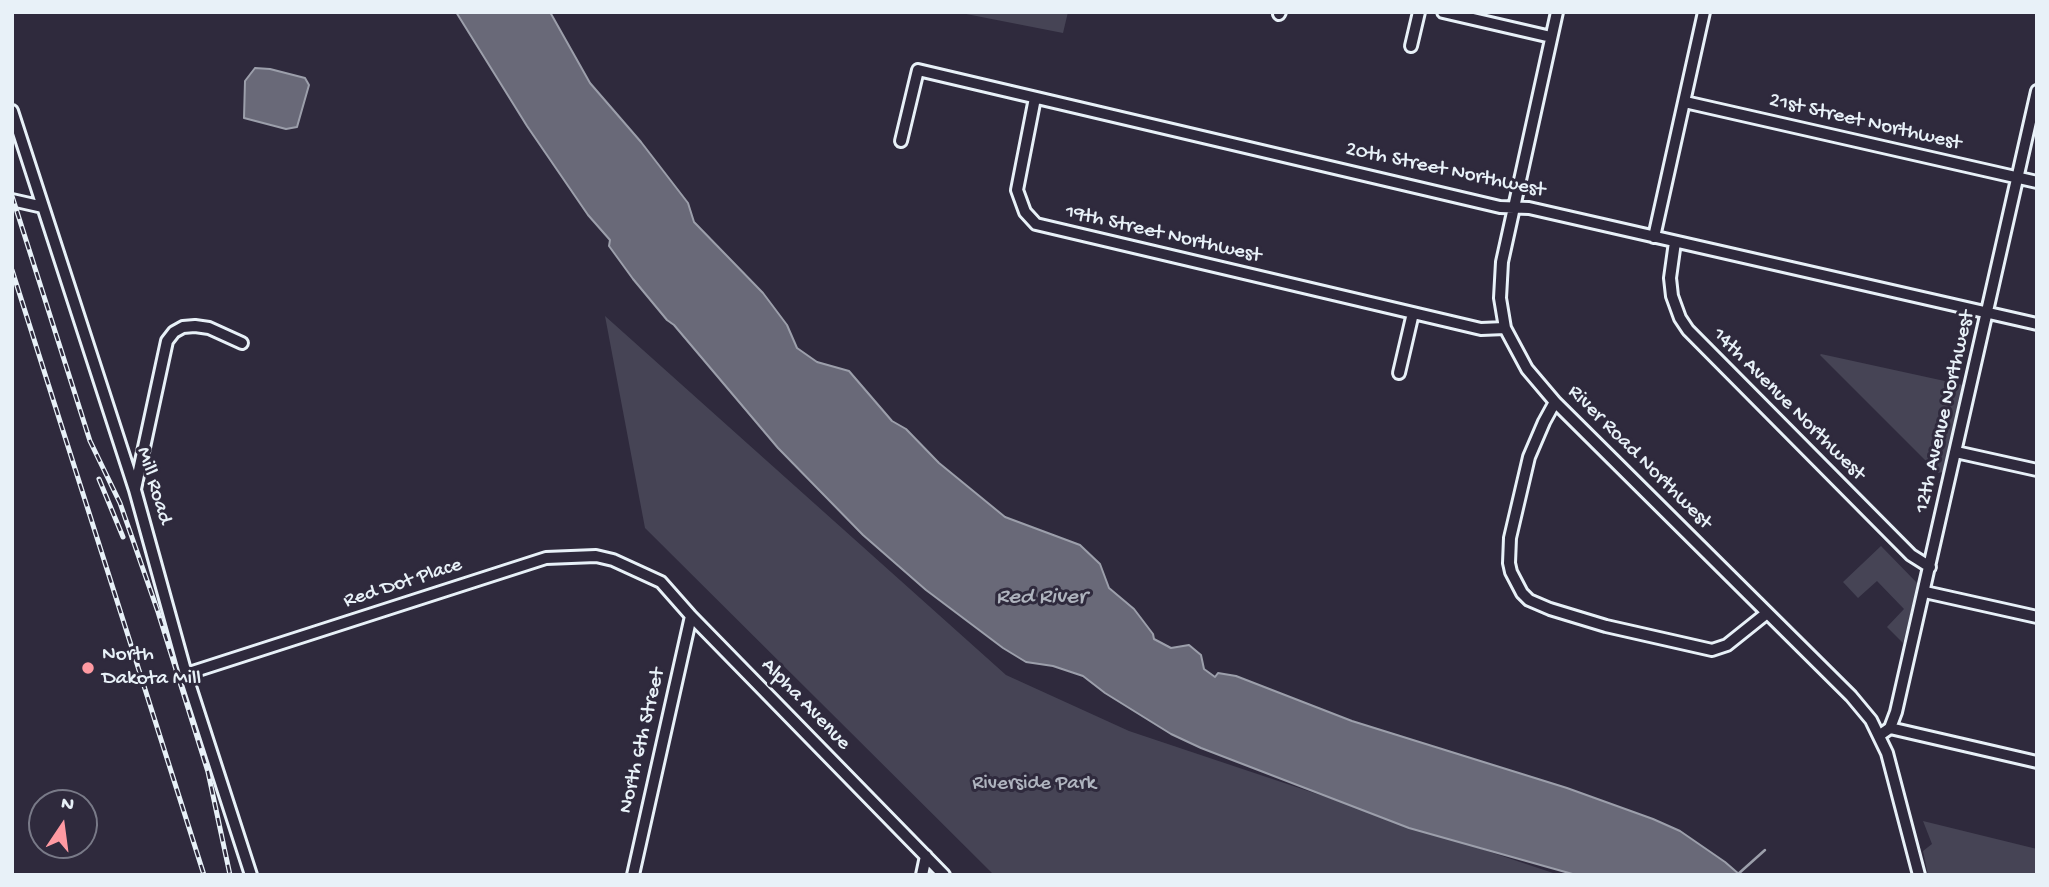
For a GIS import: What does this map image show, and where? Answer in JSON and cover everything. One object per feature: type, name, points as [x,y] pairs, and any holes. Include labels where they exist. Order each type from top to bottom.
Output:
[{"type":"street","points":[[1411,46],[1419,12]]},
{"type":"street","points":[[1443,12],[1551,37]]},
{"type":"street","name":"River Road Northwest","points":[[1557,12],[1500,273],[1500,298],[1505,327],[1527,369],[1555,402],[1885,732],[1919,875]]},
{"type":"street","points":[[1654,237],[1704,12]]},
{"type":"street","name":"20th Street Northwest","points":[[901,141],[918,70],[1500,207],[1529,208],[2037,324]]},
{"type":"street","name":"12th Avenue Northwest","points":[[1885,732],[1896,712],[1925,592],[2037,90]]},
{"type":"street","name":"19th Street Northwest","points":[[1035,97],[1017,190],[1025,212],[1036,224],[1489,330],[1505,327]]},
{"type":"street","name":"21st Street Northwest","points":[[1685,102],[2037,182]]},
{"type":"street","name":"Mill Road","points":[[12,111],[135,490],[186,674],[251,875]]},
{"type":"street","points":[[12,200],[43,207]]},
{"type":"street","name":"14th Avenue Northwest","points":[[1675,242],[1670,278],[1672,296],[1680,318],[1688,330],[1911,555],[1930,568]]},
{"type":"street","points":[[1399,373],[1413,313]]},
{"type":"street","points":[[135,490],[167,341],[174,332],[183,327],[195,326],[209,328],[242,344]]},
{"type":"street","points":[[1555,402],[1529,457],[1510,538],[1511,572],[1522,593],[1529,600],[1606,626],[1712,650],[1727,645],[1767,613]]},
{"type":"street","points":[[1956,452],[2037,470]]},
{"type":"street","name":"Red Dot Place","points":[[186,674],[546,558],[596,556],[634,568]]},
{"type":"street","name":"Alpha Avenue","points":[[634,568],[661,582],[944,875]]},
{"type":"street","points":[[1925,592],[2037,617]]},
{"type":"street","name":"North 6th Street","points":[[633,875],[691,616]]},
{"type":"street","points":[[1885,732],[2037,762]]},
{"type":"street","points":[[922,875],[926,856]]},
{"type":"green space","points":[[956,12],[1068,12],[1063,33]]},
{"type":"green space","name":"Riverside Park","points":[[605,316],[1006,675],[1129,731],[1559,875],[994,875],[645,528]]},
{"type":"green space","points":[[1821,354],[1963,385],[1943,472],[1938,473]]},
{"type":"green space","points":[[1881,546],[1918,584],[1903,643],[1887,627],[1904,609],[1877,581],[1858,598],[1843,582]]},
{"type":"green space","points":[[1923,821],[2037,849],[2037,875],[1928,875],[1923,851],[1932,844]]},
{"type":"water","name":"Red River","points":[[456,12],[550,12],[590,83],[641,142],[688,203],[694,222],[763,293],[787,325],[797,348],[817,362],[849,371],[892,421],[906,429],[939,463],[1005,517],[1080,545],[1100,564],[1109,588],[1134,609],[1154,639],[1171,648],[1189,645],[1201,655],[1204,669],[1215,677],[1218,673],[1236,676],[1352,721],[1567,788],[1653,819],[1680,831],[1740,875],[1576,875],[1409,828],[1201,748],[1171,734],[1083,676],[1053,666],[1026,662],[1003,648],[926,590],[863,535],[778,448],[667,320],[609,246],[610,240],[588,215],[527,126]]},
{"type":"water","points":[[255,68],[305,78],[309,85],[297,127],[286,129],[244,118],[245,81]]},
{"type":"waterway","points":[[1737,875],[1765,850]]},
{"type":"railway","points":[[12,196],[90,441],[120,503],[158,612],[208,772],[230,875]]},
{"type":"railway","points":[[12,270],[204,875]]},
{"type":"railway","points":[[99,479],[123,537]]},
{"type":"place","name":"North Dakota Mill","points":[[88,668]]}]
